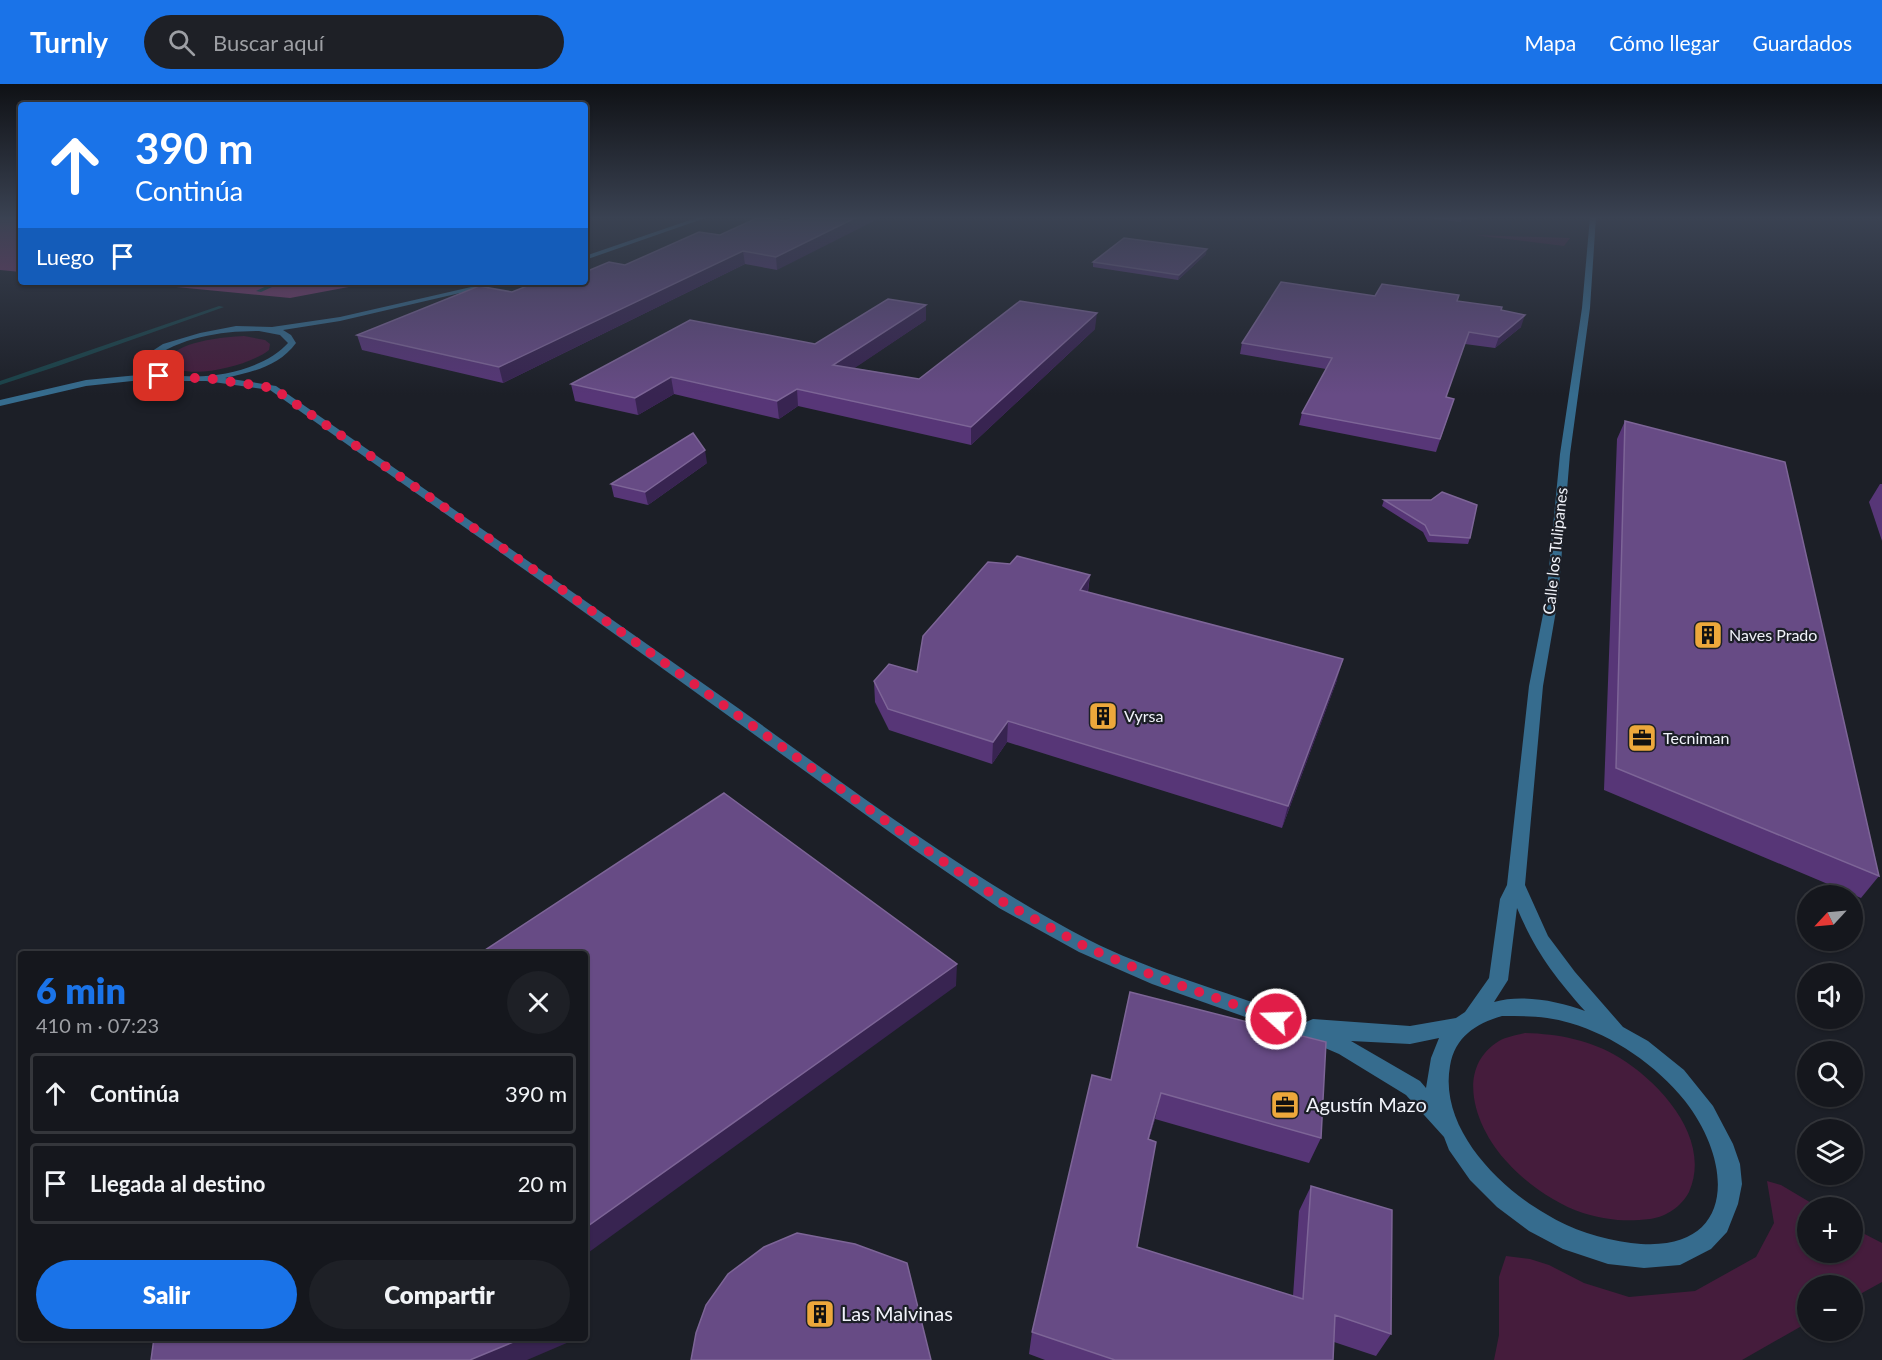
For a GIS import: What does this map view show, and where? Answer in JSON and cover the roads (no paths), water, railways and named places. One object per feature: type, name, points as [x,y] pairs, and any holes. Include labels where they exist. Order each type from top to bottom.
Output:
[{"type":"street","name":"Calle los Tulipanes","points":[[1449,1129],[1437,1088],[1442,1052],[1498,980],[1509,899],[1516,885],[1536,686],[1551,599],[1565,453],[1588,277]]},
{"type":"street","points":[[87,383],[138,363],[171,344],[191,337],[236,330],[268,330],[340,320],[490,285]]},
{"type":"street","points":[[0,403],[87,383],[159,376],[180,379],[270,375],[290,349],[301,339],[340,320]]},
{"type":"street","points":[[268,330],[301,339]]},
{"type":"street","points":[[138,363],[159,376]]},
{"type":"street","points":[[206,378],[229,374],[270,375],[557,586],[922,847],[1005,903],[1095,951],[1159,978],[1295,1026],[1346,1048],[1413,1088],[1449,1129],[1463,1154],[1481,1177],[1526,1216],[1579,1244],[1634,1257],[1682,1252],[1715,1231],[1731,1197],[1727,1155],[1707,1112],[1682,1081],[1651,1054],[1616,1033],[1577,1016],[1537,1008],[1502,1008],[1467,1022],[1410,1035],[1360,1033],[1295,1026]]},
{"type":"street","name":"Calle los Tulipanes","points":[[1516,885],[1540,940],[1568,978],[1616,1033]]},
{"type":"waterway","points":[[259,291],[273,285]]},
{"type":"waterway","points":[[0,383],[221,307]]},
{"type":"place","name":"Naves Prado","points":[[1708,635]]},
{"type":"place","name":"Vyrsa","points":[[1103,716]]},
{"type":"place","name":"Tecniman","points":[[1642,738]]},
{"type":"place","name":"Agustín Mazo","points":[[1285,1105]]},
{"type":"place","name":"Las Malvinas","points":[[820,1314]]}]
